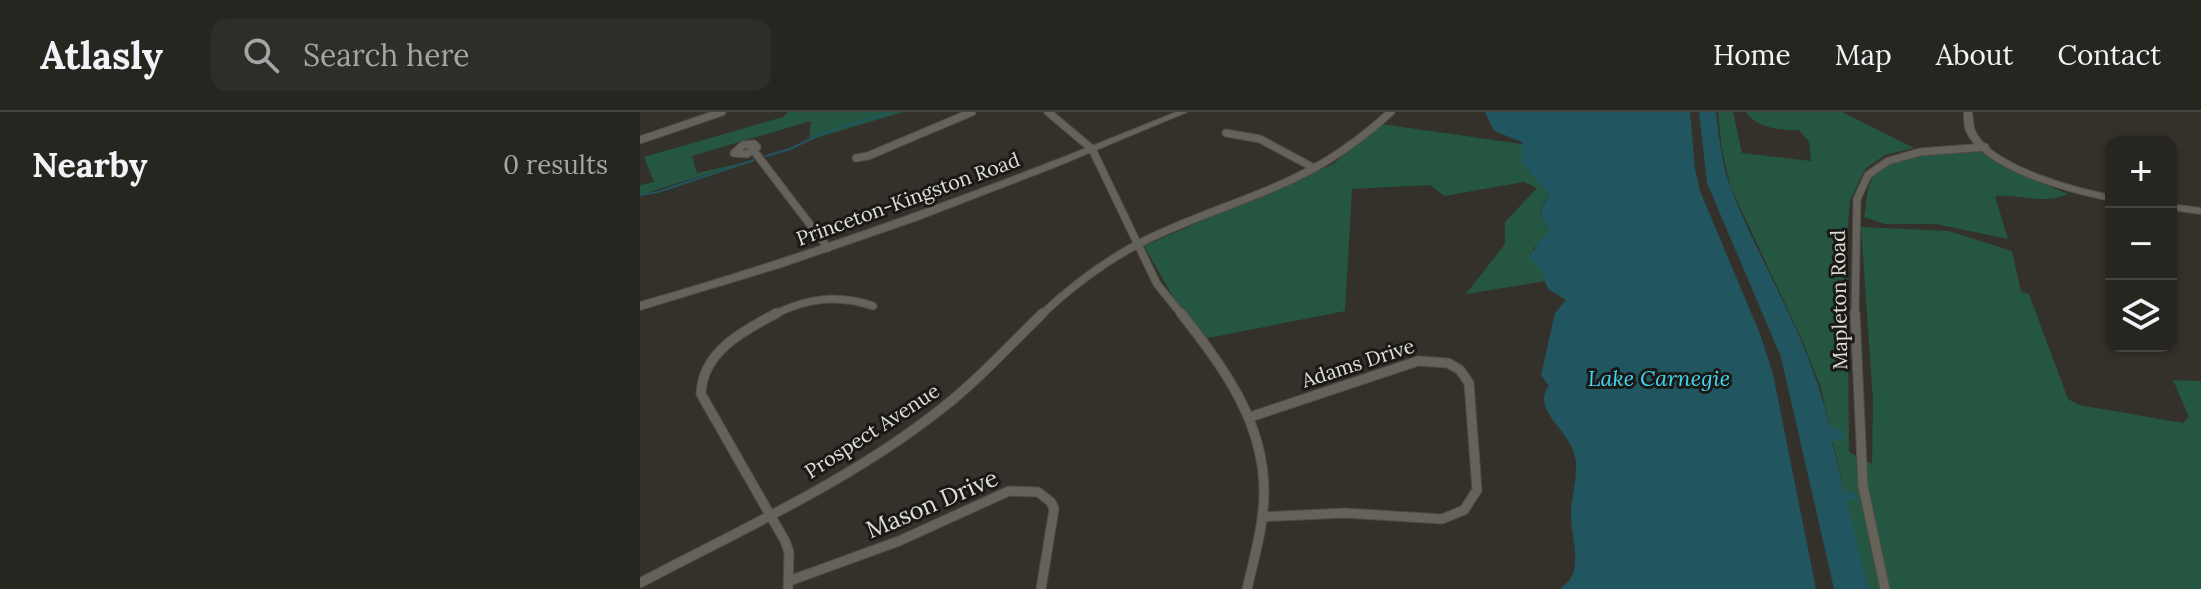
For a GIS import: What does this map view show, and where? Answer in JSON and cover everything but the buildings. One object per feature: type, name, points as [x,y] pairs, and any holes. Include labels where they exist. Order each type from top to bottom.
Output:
[{"type":"main road","name":"Princeton-Kingston Road","points":[[640,306],[828,248],[1183,112]]},
{"type":"main road","points":[[1968,112],[1969,127],[1985,147],[2015,168],[2043,180],[2105,196]]},
{"type":"main road","points":[[2177,208],[2201,211]]},
{"type":"street","points":[[640,140],[722,112]]},
{"type":"street","points":[[856,158],[868,156],[972,112]]},
{"type":"street","points":[[1048,112],[1092,149],[1157,284],[1232,379],[1250,417],[1262,467],[1262,517],[1247,589]]},
{"type":"street","name":"Prospect Avenue","points":[[640,583],[887,447],[939,411],[1073,286],[1137,245],[1314,168],[1365,137],[1391,112]]},
{"type":"street","points":[[1226,133],[1260,139],[1314,168]]},
{"type":"street","name":"Mapleton Road","points":[[1885,589],[1863,486],[1854,293],[1857,199],[1868,175],[1896,158],[1920,152],[1985,147]]},
{"type":"street","points":[[754,151],[828,248]]},
{"type":"street","points":[[788,585],[789,552],[701,394],[701,374],[712,357],[732,341],[797,305],[831,298],[855,299],[873,306]]},
{"type":"street","name":"Adams Drive","points":[[1250,417],[1418,361],[1436,360],[1451,364],[1464,373],[1469,383],[1477,490],[1471,503],[1457,515],[1442,519],[1345,513],[1262,517]]},
{"type":"street","name":"Mason Drive","points":[[788,585],[899,541],[999,495],[1029,490],[1045,496],[1054,509],[1041,589]]},
{"type":"green space","points":[[788,112],[903,112],[809,140],[811,121],[692,156],[697,173],[746,162],[640,195],[640,185],[654,182],[644,157],[783,117]]},
{"type":"green space","points":[[1718,112],[1733,112],[1742,153],[1811,161],[1809,142],[1799,130],[1763,125],[1746,112],[1842,112],[1914,148],[1885,155],[1865,169],[1850,201],[1847,237],[1849,452],[1872,464],[1873,401],[1861,227],[1949,231],[2012,251],[2021,292],[2029,294],[2068,399],[2079,405],[2183,423],[2189,417],[2173,380],[2201,381],[2201,589],[1868,589],[1846,499],[1857,500],[1856,494],[1844,492],[1821,388],[1731,188],[1722,151]]},
{"type":"green space","points":[[1381,124],[1522,144],[1522,163],[1549,195],[1540,214],[1550,232],[1533,249],[1545,281],[1466,294],[1505,244],[1505,222],[1537,188],[1524,182],[1444,196],[1430,185],[1352,189],[1345,311],[1198,340],[1144,246],[1333,164]]},
{"type":"green space","points":[[1978,151],[2014,172],[2068,194],[2051,199],[1995,196],[2008,239],[1936,224],[1885,224],[1864,217],[1869,186],[1887,166],[1917,156]]},
{"type":"water","name":"Lake Carnegie","points":[[1485,112],[1690,112],[1700,191],[1760,334],[1773,374],[1816,589],[1560,589],[1571,578],[1575,563],[1571,515],[1576,460],[1570,444],[1547,411],[1544,403],[1549,386],[1541,375],[1555,313],[1566,300],[1548,289],[1540,269],[1530,258],[1539,241],[1550,232],[1541,214],[1549,195],[1522,163],[1522,142],[1494,131]]},
{"type":"water","points":[[1699,112],[1716,112],[1723,162],[1732,191],[1799,335],[1829,425],[1842,431],[1844,439],[1832,442],[1844,492],[1856,494],[1858,500],[1847,500],[1868,589],[1834,589],[1781,357],[1707,183]]},
{"type":"waterway","points":[[766,156],[790,149],[821,134],[891,112]]},
{"type":"waterway","points":[[640,195],[658,192],[754,160]]}]
